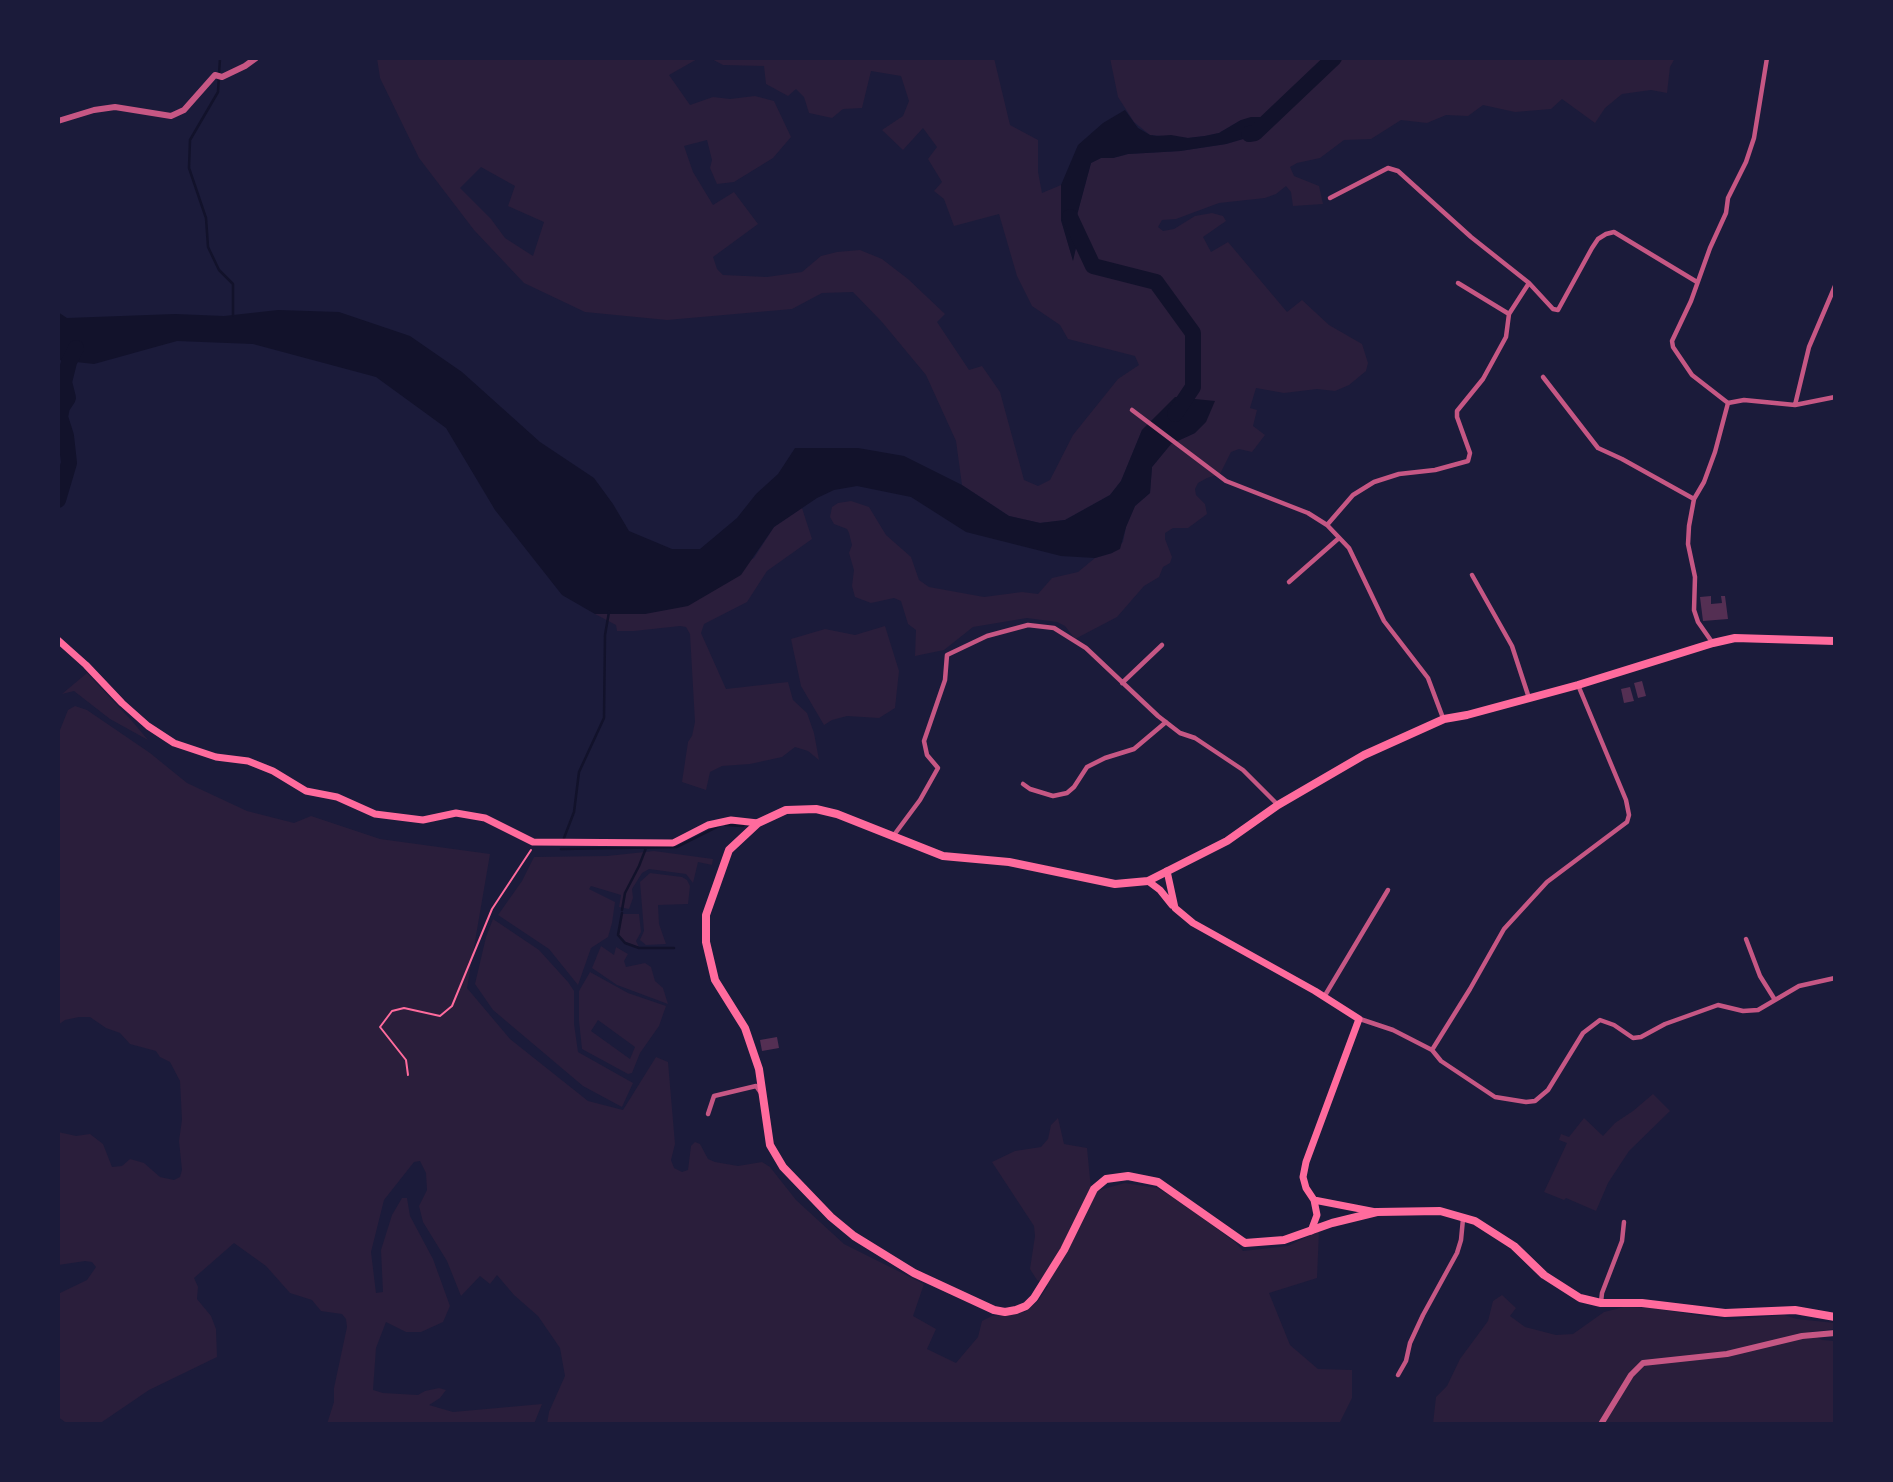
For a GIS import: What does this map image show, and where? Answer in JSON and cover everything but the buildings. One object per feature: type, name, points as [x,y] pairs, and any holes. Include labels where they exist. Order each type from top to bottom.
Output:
[{"type":"main road","points":[[1377,1212],[1284,1240],[1245,1243],[1158,1182],[1128,1176],[1106,1179],[1094,1189],[1064,1250],[1034,1298],[1026,1306],[1004,1312],[994,1310],[914,1273],[854,1236],[831,1217],[773,1153],[768,1135],[760,1069],[745,1028],[715,980],[706,942],[706,915],[729,850],[758,823],[786,810],[816,809],[861,822],[943,856],[1009,862],[1115,884],[1148,881],[1227,841],[1278,805],[1364,755],[1444,719],[1578,685],[1735,638],[1835,641]]},
{"type":"main road","points":[[58,640],[86,665],[122,704],[174,743],[216,757],[248,761],[273,771],[306,791],[337,797],[375,814],[423,820],[456,813],[485,818],[533,842],[673,843],[708,825],[731,820],[758,823]]},
{"type":"main road","points":[[1167,871],[1175,908]]},
{"type":"main road","points":[[1148,881],[1193,923],[1359,1019],[1303,1171],[1304,1184],[1314,1200],[1317,1215],[1311,1231]]},
{"type":"main road","points":[[1314,1200],[1377,1212],[1440,1212],[1475,1221],[1514,1246],[1544,1275],[1580,1298],[1601,1303],[1654,1304],[1725,1313],[1795,1310],[1834,1316]]},
{"type":"street","points":[[58,121],[115,107],[171,116],[184,110],[218,76],[245,66],[256,58]]},
{"type":"street","points":[[1767,58],[1754,138],[1746,162],[1728,198],[1726,213],[1691,301],[1672,341],[1673,347],[1692,375],[1728,403],[1744,400],[1795,405],[1835,397]]},
{"type":"street","points":[[1330,198],[1388,168],[1394,169],[1404,175],[1471,237],[1529,283],[1553,309],[1558,310],[1598,239],[1614,232],[1698,282]]},
{"type":"street","points":[[1458,283],[1509,314]]},
{"type":"street","points":[[1326,525],[1353,495],[1374,482],[1399,474],[1435,470],[1468,461],[1470,453],[1457,411],[1483,379],[1506,337],[1509,314],[1529,283]]},
{"type":"street","points":[[1795,405],[1809,347],[1835,286]]},
{"type":"street","points":[[1544,377],[1598,448],[1694,499]]},
{"type":"street","points":[[1713,643],[1698,622],[1693,599],[1695,577],[1688,544],[1694,499],[1704,482],[1715,452],[1728,403]]},
{"type":"street","points":[[1132,410],[1226,481],[1297,508],[1326,525],[1349,548],[1360,566],[1384,621],[1428,678],[1444,719]]},
{"type":"street","points":[[1289,582],[1339,538]]},
{"type":"street","points":[[1472,575],[1513,646],[1529,698]]},
{"type":"street","points":[[894,835],[920,800],[938,768],[927,755],[924,741],[945,680],[947,655],[988,636],[1028,625],[1054,628],[1086,648],[1166,722],[1243,771],[1278,805]]},
{"type":"street","points":[[1122,684],[1162,645]]},
{"type":"street","points":[[1432,1050],[1504,929],[1547,882],[1627,822],[1629,815],[1626,800],[1578,685]]},
{"type":"street","points":[[1023,784],[1053,796],[1068,793],[1087,767],[1134,749],[1166,722]]},
{"type":"street","points":[[1324,997],[1388,890]]},
{"type":"street","points":[[1746,939],[1760,976],[1775,1000]]},
{"type":"street","points":[[1359,1019],[1393,1030],[1432,1050],[1441,1061],[1495,1097],[1535,1101],[1553,1083],[1583,1033],[1600,1020],[1614,1025],[1633,1038],[1641,1037],[1665,1024],[1718,1005],[1744,1012],[1758,1010],[1799,986],[1835,978]]},
{"type":"street","points":[[708,1114],[714,1096],[757,1086],[764,1096]]},
{"type":"street","points":[[1398,1375],[1406,1362],[1410,1343],[1423,1315],[1457,1253],[1464,1218]]},
{"type":"street","points":[[1601,1303],[1602,1293],[1622,1241],[1623,1222]]},
{"type":"street","points":[[1601,1424],[1631,1374],[1643,1363],[1727,1354],[1802,1336],[1835,1334]]},
{"type":"path","points":[[408,1075],[406,1060],[380,1027],[392,1011],[404,1008],[440,1016],[452,1006],[492,909],[529,855],[533,842]]},
{"type":"shaded area","points":[[377,58],[699,58],[669,75],[690,105],[713,97],[730,99],[755,96],[774,101],[791,137],[773,158],[734,182],[717,184],[710,168],[712,160],[707,140],[684,146],[693,172],[713,205],[734,192],[758,224],[713,257],[717,269],[723,275],[767,277],[802,272],[821,256],[837,252],[860,250],[882,259],[945,314],[937,322],[969,370],[982,366],[1000,392],[1024,480],[1038,486],[1050,480],[1073,435],[1118,379],[1139,365],[1135,356],[1068,339],[1060,325],[1032,306],[1017,276],[999,214],[954,226],[944,199],[934,191],[942,182],[928,159],[937,147],[923,128],[903,150],[882,130],[903,116],[909,101],[901,76],[871,71],[862,108],[843,109],[832,118],[809,113],[804,97],[796,89],[788,96],[766,84],[764,66],[723,65],[710,58],[994,58],[1010,125],[1038,140],[1038,172],[1042,193],[1061,185],[1061,220],[1073,260],[1080,230],[1077,215],[1091,163],[1101,158],[1128,154],[1180,151],[1226,144],[1260,134],[1241,120],[1219,133],[1205,136],[1188,138],[1150,135],[1134,122],[1118,97],[1110,58],[1675,58],[1670,67],[1667,93],[1651,90],[1622,94],[1605,108],[1595,123],[1562,99],[1551,109],[1515,112],[1483,105],[1468,116],[1446,115],[1427,123],[1401,120],[1371,139],[1344,140],[1320,158],[1290,167],[1294,176],[1319,186],[1323,204],[1293,206],[1291,192],[1286,186],[1265,198],[1219,203],[1176,219],[1162,220],[1158,227],[1163,231],[1174,229],[1195,216],[1212,213],[1223,216],[1226,221],[1203,237],[1211,252],[1228,242],[1287,312],[1302,300],[1329,325],[1362,344],[1368,363],[1366,371],[1349,385],[1335,391],[1317,389],[1284,393],[1256,388],[1250,408],[1257,410],[1253,426],[1265,435],[1252,452],[1239,449],[1231,452],[1220,474],[1198,483],[1196,495],[1205,504],[1207,514],[1188,528],[1173,528],[1165,533],[1172,557],[1170,563],[1163,567],[1159,577],[1144,586],[1117,617],[1075,639],[1065,626],[1057,622],[1027,618],[973,627],[944,650],[915,656],[916,630],[908,624],[901,601],[894,598],[871,603],[855,597],[849,533],[847,529],[834,524],[830,517],[832,507],[851,501],[869,507],[886,535],[911,557],[919,580],[929,587],[984,597],[1022,592],[1038,594],[1052,578],[1078,572],[1095,558],[1112,553],[1123,542],[1135,506],[1150,493],[1152,467],[1171,444],[1195,433],[1159,414],[1142,430],[1121,481],[1110,495],[1065,520],[1040,523],[1009,516],[962,485],[956,441],[926,375],[853,292],[822,293],[792,309],[667,320],[585,312],[524,283],[474,230],[419,158],[380,78]],"holes":[[[481,167],[515,186],[508,206],[544,222],[533,256],[505,238],[491,219],[460,188]]]},
{"type":"shaded area","points":[[1125,110],[1138,128],[1157,136],[1205,136],[1219,133],[1251,117],[1261,117],[1268,128],[1260,134],[1226,144],[1180,151],[1128,154],[1101,158],[1091,163],[1077,215],[1080,230],[1073,261],[1061,220],[1061,185],[1078,145],[1103,123]]},
{"type":"shaded area","points":[[278,310],[339,312],[410,336],[462,372],[540,442],[594,478],[629,531],[672,549],[700,549],[737,518],[756,494],[778,474],[795,448],[858,448],[904,456],[962,485],[1009,516],[1040,523],[1065,520],[1110,495],[1121,481],[1142,430],[1175,397],[1215,401],[1206,422],[1195,433],[1171,444],[1152,467],[1150,493],[1135,506],[1120,549],[1112,553],[1095,558],[1061,556],[966,532],[911,497],[857,486],[834,490],[817,498],[774,527],[741,575],[688,606],[645,614],[595,614],[562,595],[495,510],[446,428],[376,377],[253,344],[177,341],[94,364],[58,360],[58,312],[67,318],[175,314],[224,316]]},
{"type":"shaded area","points":[[802,508],[812,539],[767,571],[747,602],[704,624],[701,633],[726,689],[788,682],[793,700],[807,713],[819,760],[808,751],[795,747],[782,757],[750,764],[722,766],[710,772],[706,790],[682,782],[688,742],[695,722],[690,634],[686,627],[680,626],[617,631],[616,625],[595,614],[645,614],[754,558],[774,527]]},
{"type":"shaded area","points":[[885,626],[899,671],[895,708],[879,718],[847,716],[824,725],[801,686],[791,639],[825,629],[855,635]]},
{"type":"shaded area","points":[[87,673],[148,740],[110,719],[74,691],[62,694]]},
{"type":"shaded area","points":[[75,706],[87,710],[150,753],[187,783],[247,811],[294,823],[311,816],[380,839],[490,854],[467,988],[510,1039],[588,1101],[623,1110],[656,1057],[668,1062],[675,1144],[671,1160],[674,1168],[682,1172],[688,1170],[691,1146],[695,1142],[700,1144],[708,1159],[715,1162],[738,1166],[762,1162],[770,1167],[796,1200],[844,1244],[924,1284],[913,1316],[936,1329],[927,1349],[956,1363],[978,1337],[982,1321],[992,1316],[1025,1312],[1037,1302],[1048,1286],[1037,1280],[1030,1269],[1034,1226],[992,1162],[1015,1151],[1041,1147],[1048,1139],[1051,1125],[1058,1118],[1064,1144],[1087,1148],[1091,1189],[1096,1191],[1125,1183],[1157,1188],[1180,1201],[1243,1251],[1288,1246],[1319,1231],[1317,1278],[1269,1293],[1290,1345],[1318,1369],[1352,1370],[1352,1398],[1339,1424],[547,1424],[549,1412],[565,1376],[560,1348],[538,1316],[514,1295],[497,1275],[490,1284],[480,1276],[461,1296],[447,1261],[423,1222],[419,1206],[427,1190],[426,1173],[420,1161],[414,1162],[384,1200],[371,1252],[376,1293],[383,1292],[381,1250],[392,1215],[402,1198],[407,1198],[410,1216],[433,1259],[450,1306],[443,1322],[421,1332],[406,1332],[386,1322],[376,1348],[373,1390],[418,1395],[439,1388],[446,1390],[429,1405],[453,1412],[542,1404],[534,1424],[327,1424],[334,1402],[334,1388],[347,1327],[346,1319],[342,1314],[321,1311],[312,1300],[290,1293],[266,1266],[234,1243],[194,1278],[198,1287],[197,1299],[211,1316],[216,1329],[217,1357],[149,1390],[99,1424],[68,1424],[58,1417],[58,1294],[87,1280],[96,1267],[92,1262],[85,1261],[58,1265],[58,1132],[76,1136],[90,1134],[103,1144],[112,1167],[122,1166],[130,1159],[144,1163],[160,1177],[174,1180],[180,1177],[182,1170],[179,1141],[182,1120],[180,1081],[170,1062],[160,1057],[156,1051],[130,1044],[120,1033],[106,1028],[90,1017],[65,1020],[58,1025],[58,735],[68,710]]},
{"type":"shaded area","points":[[654,851],[713,859],[712,865],[698,862],[693,883],[686,874],[649,869],[642,873],[632,889],[633,898],[629,909],[619,907],[621,895],[591,886],[589,889],[615,902],[608,937],[591,948],[578,985],[549,949],[498,915],[522,881],[534,857],[607,856]]},
{"type":"shaded area","points":[[650,873],[682,877],[690,886],[688,904],[658,905],[659,924],[666,944],[646,945],[640,940],[644,931],[640,882]]},
{"type":"shaded area","points":[[622,914],[639,914],[641,932],[636,941],[639,947],[626,942],[619,935]]},
{"type":"shaded area","points":[[493,919],[539,950],[568,982],[574,991],[574,1024],[578,1052],[633,1083],[622,1107],[583,1086],[493,1010],[475,984]]},
{"type":"shaded area","points":[[601,946],[614,955],[616,947],[628,954],[624,961],[626,967],[645,963],[651,967],[655,981],[663,988],[668,1004],[617,985],[592,968]]},
{"type":"shaded area","points":[[590,972],[628,993],[666,1006],[659,1026],[640,1053],[632,1073],[628,1074],[582,1049],[579,991]],"holes":[[[598,1020],[635,1047],[630,1059],[591,1031]]]},
{"type":"shaded area","points":[[1653,1094],[1670,1111],[1629,1151],[1608,1183],[1596,1211],[1544,1192],[1567,1143],[1559,1140],[1561,1134],[1569,1137],[1584,1118],[1603,1136],[1615,1123]]},
{"type":"shaded area","points":[[1502,1295],[1516,1308],[1510,1316],[1525,1327],[1556,1335],[1573,1334],[1604,1312],[1624,1307],[1651,1308],[1728,1320],[1784,1315],[1835,1323],[1835,1329],[1809,1332],[1822,1340],[1835,1341],[1835,1423],[1433,1424],[1436,1397],[1447,1386],[1460,1359],[1488,1321],[1493,1301]]},
{"type":"waterway","points":[[220,58],[218,92],[190,140],[189,168],[206,218],[208,247],[219,270],[233,284],[233,315]]},
{"type":"waterway","points":[[1249,134],[1255,133],[1334,58]]},
{"type":"waterway","points":[[1070,217],[1093,266],[1156,282],[1193,333],[1193,387],[1175,414]]},
{"type":"waterway","points":[[58,500],[69,463],[66,436],[60,417],[68,398],[64,382],[76,348]]},
{"type":"waterway","points":[[564,838],[574,812],[579,772],[604,718],[605,635],[609,612]]},
{"type":"waterway","points":[[726,825],[743,826]]},
{"type":"waterway","points":[[561,849],[677,847],[719,826]]},
{"type":"waterway","points":[[622,910],[625,893],[646,848]]},
{"type":"waterway","points":[[622,913],[618,935],[625,943],[639,948],[674,948]]}]
